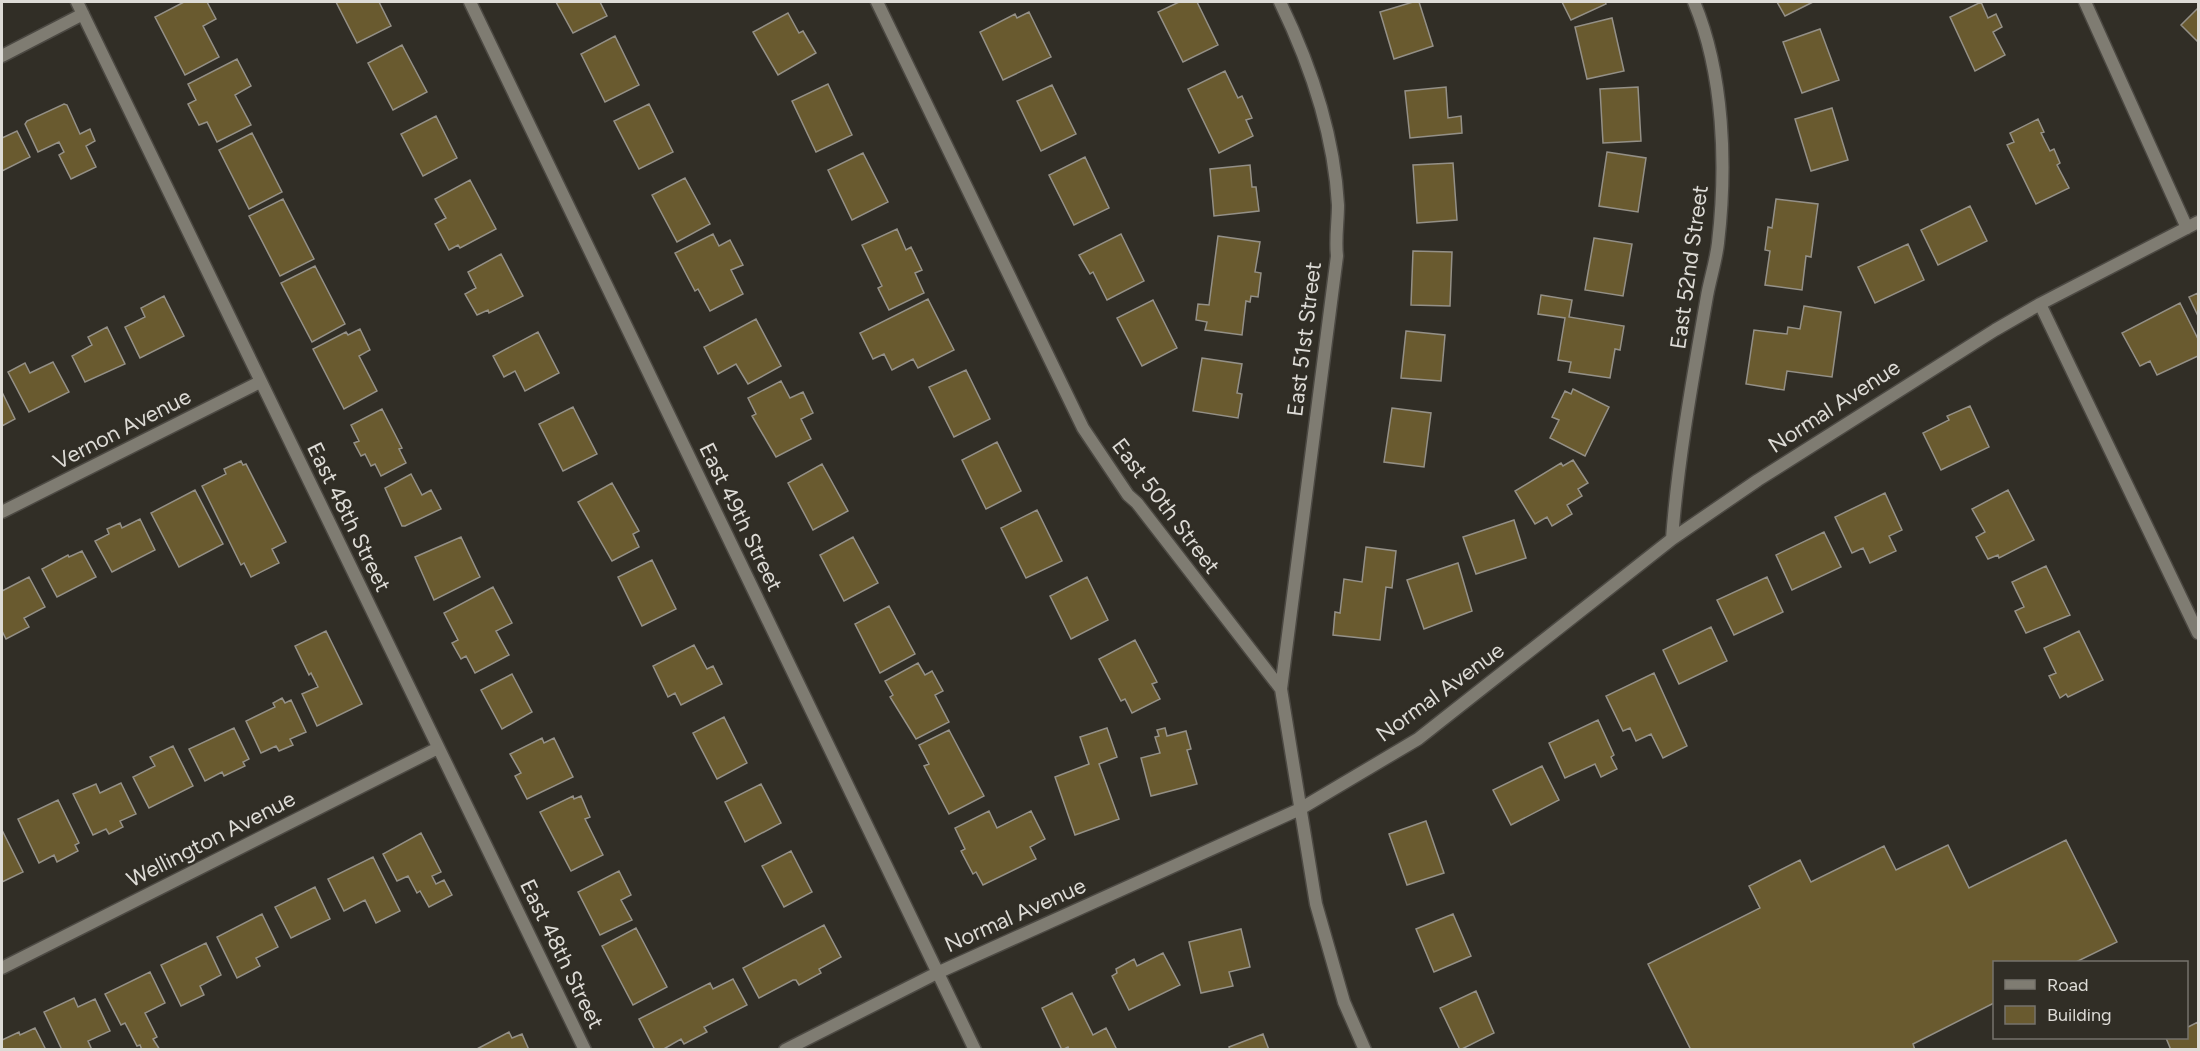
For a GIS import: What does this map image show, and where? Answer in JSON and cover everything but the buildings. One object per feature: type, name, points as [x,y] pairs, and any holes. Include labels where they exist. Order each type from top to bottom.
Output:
[{"type":"street","name":"East 48th Street","points":[[77,2],[585,1050]]},
{"type":"street","name":"East 49th Street","points":[[470,2],[975,1050]]},
{"type":"street","name":"East 50th Street","points":[[877,2],[1083,428],[1128,495],[1137,503],[1281,689],[1316,904],[1344,1002],[1365,1050]]},
{"type":"street","name":"East 51st Street","points":[[1280,2],[1303,48],[1326,120],[1338,206],[1335,244],[1337,256],[1281,689]]},
{"type":"street","name":"East 52nd Street","points":[[1672,539],[1683,441],[1718,246],[1723,171],[1716,80],[1694,2]]},
{"type":"street","points":[[2085,2],[2193,225]]},
{"type":"street","points":[[2,56],[83,14]]},
{"type":"street","name":"Normal Avenue","points":[[785,1050],[938,973],[1300,809],[1418,739],[1672,539],[1871,406],[2040,304],[2193,225]]},
{"type":"street","points":[[2040,304],[2199,633]]},
{"type":"street","name":"Vernon Avenue","points":[[2,512],[261,382]]},
{"type":"street","name":"Wellington Avenue","points":[[2,968],[438,748]]}]
